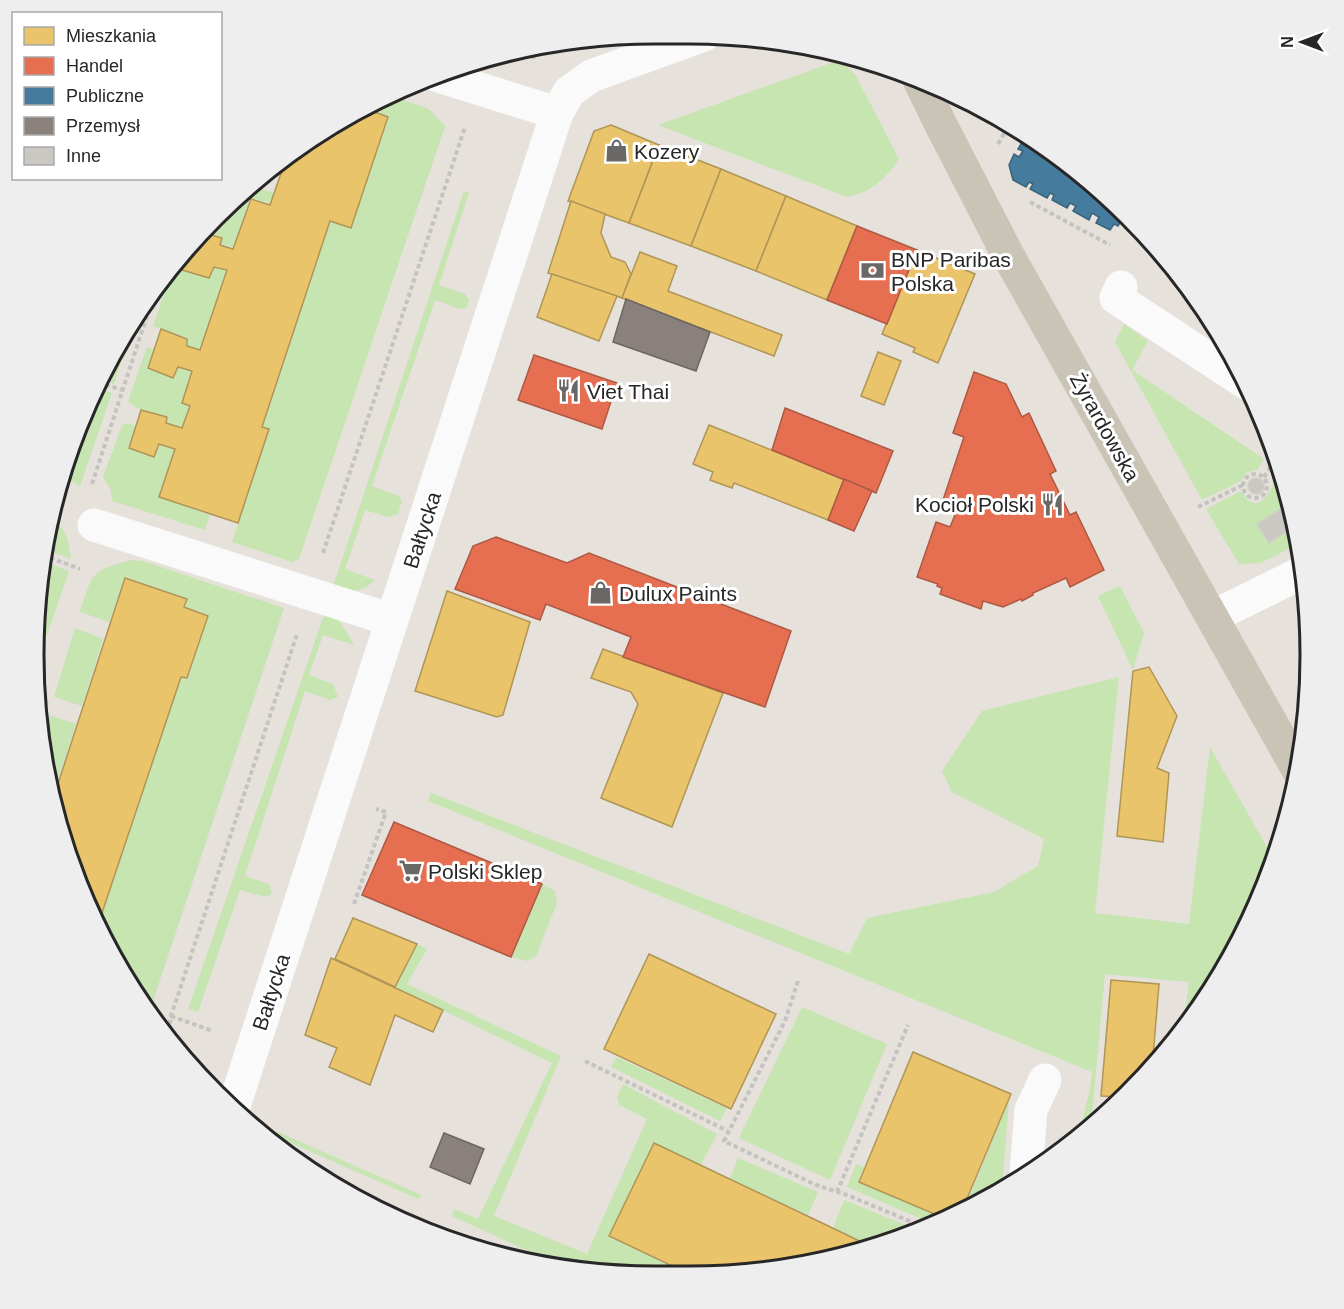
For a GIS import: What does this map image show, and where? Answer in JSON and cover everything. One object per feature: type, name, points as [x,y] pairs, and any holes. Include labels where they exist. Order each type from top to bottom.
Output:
[{"type":"main road","name":"Żyrardowska","points":[[925,91],[940,125],[1009,257],[1291,758]]},
{"type":"street","name":"Bałtycka","points":[[236,1100],[556,113],[569,92],[591,76],[679,44]]},
{"type":"street","points":[[449,79],[556,113]]},
{"type":"street","points":[[1121,287],[1116,298],[1231,372]]},
{"type":"street","points":[[94,525],[392,620]]},
{"type":"street","points":[[1212,617],[1295,576]]},
{"type":"street","points":[[1027,1164],[1031,1110],[1045,1080]]},
{"type":"path","points":[[169,1025],[478,89]]},
{"type":"path","points":[[995,150],[1005,131]]},
{"type":"path","points":[[1026,200],[1119,250]]},
{"type":"path","points":[[91,487],[150,310]]},
{"type":"path","points":[[106,385],[123,390]]},
{"type":"path","points":[[1264,477],[1252,474],[1246,478],[1243,485],[1245,493],[1248,496],[1260,498],[1267,488],[1264,477],[1271,466]]},
{"type":"path","points":[[1197,508],[1243,485]]},
{"type":"path","points":[[52,558],[80,569]]},
{"type":"path","points":[[354,904],[386,813]]},
{"type":"path","points":[[798,981],[785,1021],[724,1141],[816,1185],[913,1223]]},
{"type":"path","points":[[837,1192],[908,1025]]},
{"type":"path","points":[[585,1061],[728,1131]]},
{"type":"green space","points":[[834,62],[846,66],[856,76],[899,159],[877,184],[856,195],[847,197],[658,125]]},
{"type":"green space","points":[[401,99],[429,109],[445,126],[299,559],[292,562],[232,542],[269,429],[263,427],[330,222],[351,228],[389,117],[375,112]]},
{"type":"green space","points":[[259,189],[274,192],[270,203],[250,198],[233,247],[221,244],[222,237],[211,234],[252,195]]},
{"type":"green space","points":[[464,191],[469,193],[439,285],[465,294],[469,300],[467,307],[460,309],[435,300],[372,486],[399,496],[402,501],[398,514],[388,517],[365,510],[345,569],[375,580],[355,591],[332,590]]},
{"type":"green space","points":[[183,267],[182,270],[208,278],[214,267],[226,270],[200,350],[187,345],[188,338],[153,326],[166,288]]},
{"type":"green space","points":[[1124,324],[1148,341],[1132,370],[1264,459],[1257,470],[1247,472],[1242,480],[1202,500],[1115,342]]},
{"type":"green space","points":[[147,347],[154,349],[147,369],[174,378],[179,367],[191,371],[182,403],[189,406],[182,427],[166,423],[167,417],[141,409],[128,401]]},
{"type":"green space","points":[[126,348],[114,384],[108,382]]},
{"type":"green space","points":[[104,391],[112,393],[80,486],[69,480],[90,421]]},
{"type":"green space","points":[[128,423],[136,426],[128,448],[153,457],[159,444],[174,449],[159,497],[210,515],[205,530],[112,501],[111,490],[103,477],[122,425]]},
{"type":"green space","points":[[1275,481],[1291,548],[1261,563],[1239,564],[1206,509],[1241,491],[1248,500],[1254,503],[1259,502]]},
{"type":"green space","points":[[57,524],[68,542],[71,559],[52,552]]},
{"type":"green space","points":[[131,560],[143,561],[284,608],[152,1003],[125,960],[102,914],[181,678],[188,678],[209,615],[186,607],[187,598],[125,577],[109,622],[80,612],[91,581],[95,575],[107,567]]},
{"type":"green space","points":[[51,564],[69,571],[44,643]]},
{"type":"green space","points":[[1120,586],[1144,633],[1133,670],[1098,596]]},
{"type":"green space","points":[[326,609],[341,623],[354,645],[323,635],[309,675],[333,684],[338,697],[330,700],[305,691],[245,876],[269,884],[272,894],[265,897],[240,890],[198,1012],[188,1009]]},
{"type":"green space","points":[[75,628],[103,639],[82,706],[54,697]]},
{"type":"green space","points":[[1119,677],[1095,913],[1189,924],[1210,747],[1268,850],[1254,888],[1219,960],[1185,1011],[1189,982],[1105,974],[1092,1114],[1082,1122],[1092,1072],[428,801],[431,793],[849,954],[867,918],[994,892],[1038,866],[1044,839],[952,792],[942,771],[982,711]]},
{"type":"green space","points":[[52,716],[76,724],[57,782],[49,734],[47,717]]},
{"type":"green space","points":[[542,884],[555,891],[557,903],[536,956],[527,961],[511,957]]},
{"type":"green space","points":[[417,944],[427,949],[407,984],[561,1056],[494,1216],[587,1254],[647,1119],[619,1105],[617,1097],[623,1084],[717,1134],[701,1165],[653,1143],[609,1236],[671,1266],[615,1264],[535,1254],[452,1216],[454,1209],[478,1219],[552,1063],[395,987]]},
{"type":"green space","points":[[802,1007],[887,1044],[830,1180],[739,1138]]},
{"type":"green space","points":[[616,1057],[727,1108],[720,1121],[611,1067]]},
{"type":"green space","points":[[1009,1100],[1003,1179],[969,1197]]},
{"type":"green space","points":[[276,1131],[421,1195],[418,1199],[284,1140]]},
{"type":"green space","points":[[738,1158],[818,1192],[808,1215],[730,1179]]},
{"type":"green space","points":[[856,1164],[864,1167],[858,1182],[934,1214],[922,1219],[847,1187]]},
{"type":"green space","points":[[844,1200],[906,1225],[861,1241],[833,1228]]},
{"type":"building: Mieszkania","points":[[374,112],[388,117],[351,228],[330,221],[262,427],[269,429],[238,523],[159,497],[175,449],[159,444],[154,457],[129,448],[141,410],[167,417],[166,423],[182,428],[190,406],[182,403],[192,371],[178,367],[173,378],[148,368],[161,329],[187,339],[187,346],[200,350],[227,270],[214,267],[209,278],[182,270],[183,267],[211,235],[222,238],[220,245],[233,249],[251,199],[270,205],[282,171],[315,146]]},
{"type":"building: Mieszkania","points":[[611,125],[659,145],[629,223],[568,201],[594,131]]},
{"type":"building: Mieszkania","points":[[659,145],[721,169],[691,246],[629,223]]},
{"type":"building: Mieszkania","points":[[721,169],[786,196],[756,271],[691,246]]},
{"type":"building: Mieszkania","points":[[786,196],[857,226],[827,300],[756,271]]},
{"type":"building: Mieszkania","points":[[571,201],[605,214],[601,233],[611,257],[625,262],[631,274],[622,298],[548,273]]},
{"type":"building: Mieszkania","points":[[917,250],[975,274],[938,363],[913,352],[915,348],[882,334]]},
{"type":"building: Mieszkania","points":[[640,252],[677,266],[668,291],[782,335],[774,356],[622,298]]},
{"type":"building: Mieszkania","points":[[552,274],[617,296],[599,341],[537,317]]},
{"type":"building: Mieszkania","points":[[878,352],[901,361],[884,405],[861,396]]},
{"type":"building: Mieszkania","points":[[709,425],[844,479],[828,520],[734,483],[732,488],[710,480],[713,472],[693,464]]},
{"type":"building: Mieszkania","points":[[125,578],[187,599],[184,607],[208,616],[187,678],[181,677],[102,914],[76,851],[58,785]]},
{"type":"building: Mieszkania","points":[[447,591],[530,622],[503,715],[497,717],[415,691]]},
{"type":"building: Mieszkania","points":[[603,649],[723,693],[672,827],[601,798],[638,704],[631,692],[591,678]]},
{"type":"building: Mieszkania","points":[[1149,667],[1177,716],[1157,768],[1169,773],[1163,842],[1117,836],[1133,671]]},
{"type":"building: Mieszkania","points":[[353,918],[417,944],[395,987],[335,959]]},
{"type":"building: Mieszkania","points":[[649,954],[776,1014],[731,1109],[604,1049]]},
{"type":"building: Mieszkania","points":[[331,958],[443,1010],[433,1032],[395,1015],[370,1085],[329,1067],[337,1048],[305,1035]]},
{"type":"building: Mieszkania","points":[[1111,980],[1159,984],[1153,1051],[1111,1096],[1101,1096]]},
{"type":"building: Mieszkania","points":[[913,1052],[1011,1094],[967,1198],[934,1214],[859,1182]]},
{"type":"building: Mieszkania","points":[[654,1143],[860,1241],[809,1254],[769,1260],[672,1266],[609,1236]]},
{"type":"building: Handel","points":[[857,226],[917,250],[887,324],[827,300]]},
{"type":"building: Handel","points":[[534,355],[617,383],[602,429],[518,400]]},
{"type":"building: Handel","points":[[974,372],[1006,384],[1022,417],[1029,413],[1056,471],[1050,474],[1070,515],[1076,512],[1104,570],[1070,587],[1066,578],[1033,593],[1022,601],[1021,599],[1003,607],[983,601],[981,609],[940,594],[942,588],[937,586],[938,584],[917,577],[936,522],[950,527],[955,515],[940,509],[964,437],[953,433]]},
{"type":"building: Handel","points":[[785,408],[893,451],[876,493],[772,450]]},
{"type":"building: Handel","points":[[844,479],[872,491],[854,531],[828,520]]},
{"type":"building: Handel","points":[[496,537],[567,563],[589,553],[791,631],[765,707],[623,657],[631,637],[546,604],[540,620],[455,589],[473,546]]},
{"type":"building: Handel","points":[[394,822],[542,884],[511,957],[362,895]]},
{"type":"building: Publiczne","points":[[1022,142],[1061,170],[1121,221],[1118,226],[1114,224],[1110,230],[1096,223],[1099,217],[1092,213],[1089,220],[1073,211],[1076,206],[1070,203],[1067,208],[1052,200],[1054,195],[1050,193],[1047,198],[1030,189],[1033,184],[1029,182],[1026,187],[1013,180],[1009,165],[1014,154],[1019,157],[1023,151],[1018,149]]},
{"type":"building: Przemysł","points":[[626,299],[710,332],[696,371],[613,342]]},
{"type":"building: Przemysł","points":[[444,1133],[484,1149],[470,1184],[430,1167]]},
{"type":"building: Inne","points":[[1253,478],[1259,478],[1264,486],[1262,492],[1253,494],[1248,489],[1248,483]]},
{"type":"building: Inne","points":[[1283,508],[1288,531],[1269,543],[1257,524]]},
{"type":"place","name":"Kozery","points":[[616,151]]},
{"type":"place","name":"BNP Paribas Polska","points":[[873,271]]},
{"type":"place","name":"Viet Thai","points":[[569,391]]},
{"type":"place","name":"Kocioł Polski","points":[[1052,504]]},
{"type":"place","name":"Dulux Paints","points":[[601,593]]},
{"type":"place","name":"Polski Sklep","points":[[410,871]]}]
